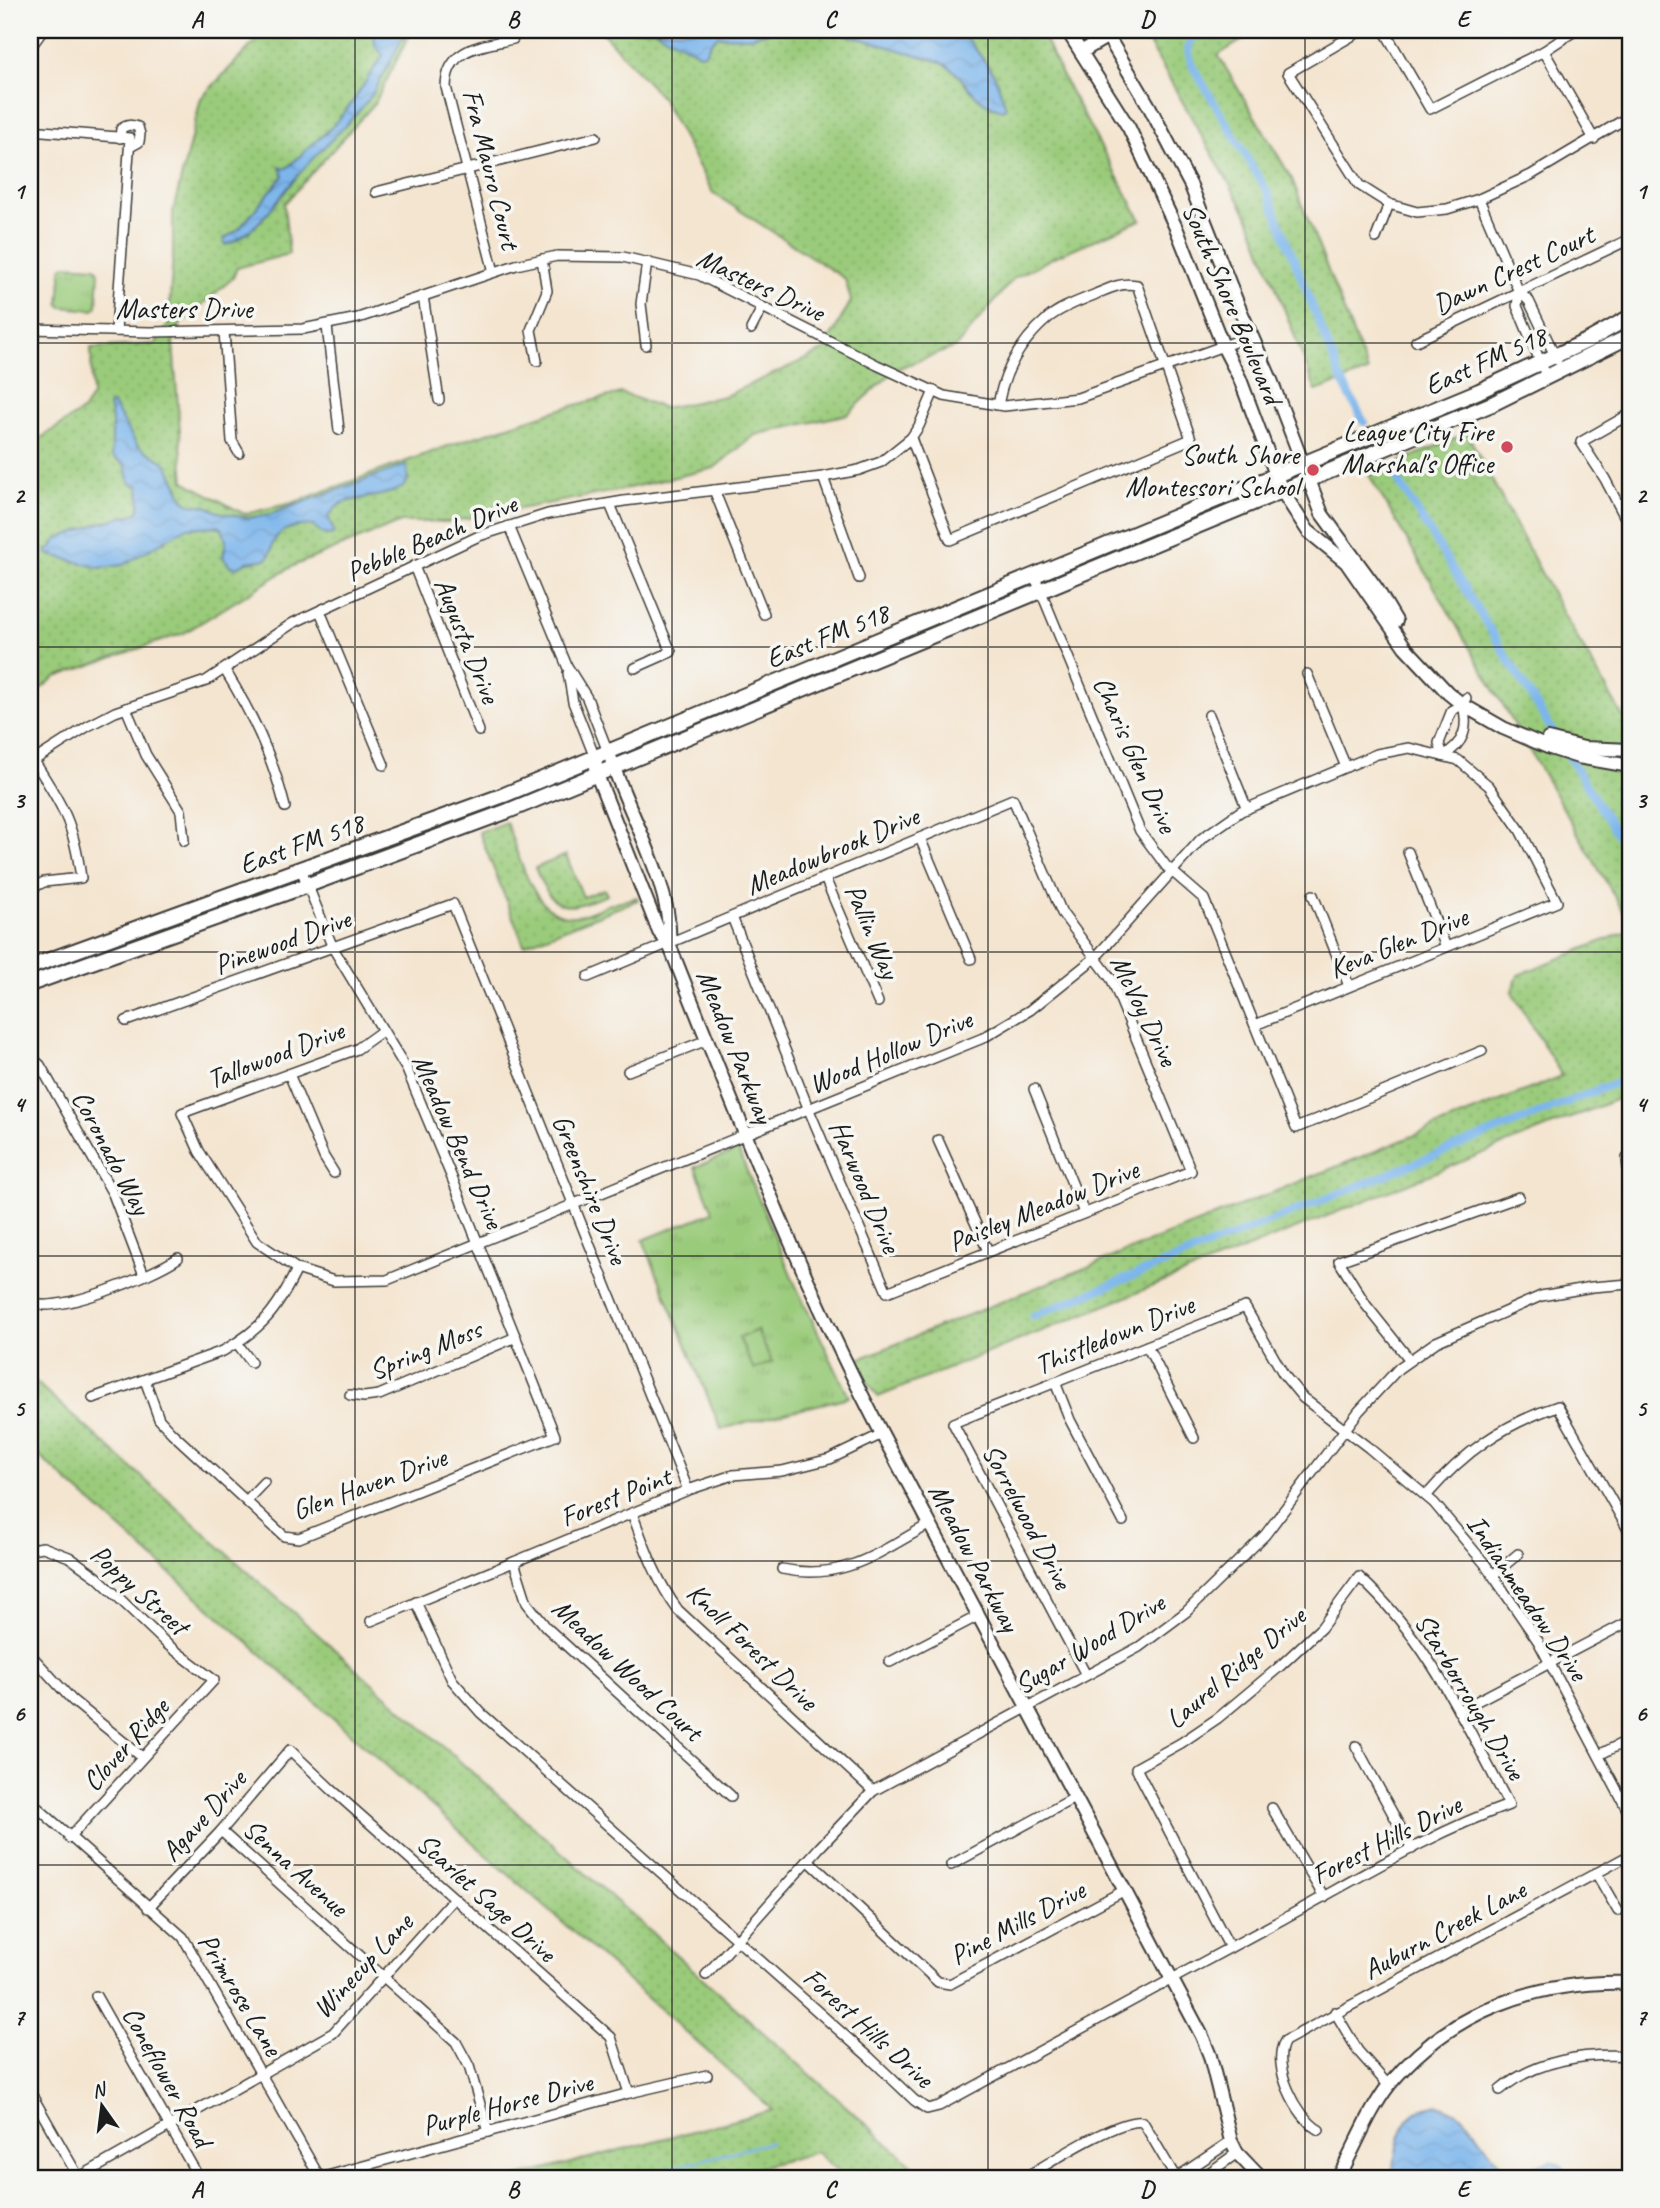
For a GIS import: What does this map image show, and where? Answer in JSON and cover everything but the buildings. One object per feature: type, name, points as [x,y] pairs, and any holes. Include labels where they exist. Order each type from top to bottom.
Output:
[{"type":"main road","name":"East FM 518","points":[[30,967],[504,795],[1484,389],[1630,317]]},
{"type":"main road","name":"East FM 518","points":[[30,984],[508,811],[1310,481],[1492,404],[1630,337]]},
{"type":"main road","points":[[1484,389],[1492,404]]},
{"type":"main road","points":[[867,646],[874,660]]},
{"type":"street","points":[[30,48],[43,30]]},
{"type":"street","points":[[113,30],[168,31]]},
{"type":"street","name":"South Shore Boulevard","points":[[1067,30],[1129,128],[1177,230],[1223,346],[1240,379],[1282,491],[1308,531],[1346,562],[1405,647],[1448,693],[1518,730],[1630,766]]},
{"type":"street","points":[[1362,30],[1288,73],[1359,185],[1389,204],[1417,212],[1462,206],[1531,175],[1630,116]]},
{"type":"street","points":[[1384,30],[1430,109],[1544,51],[1576,30]]},
{"type":"street","points":[[1081,52],[1106,33]]},
{"type":"street","name":"South Shore Boulevard","points":[[1106,33],[1149,106],[1191,186],[1322,514],[1377,589],[1405,635],[1464,701],[1503,728],[1550,748],[1577,751],[1584,748],[1630,750]]},
{"type":"street","name":"Fra Mauro Court","points":[[494,272],[446,87],[446,73],[454,61],[468,49],[513,38]]},
{"type":"street","points":[[1544,51],[1594,139]]},
{"type":"street","points":[[30,130],[130,138],[116,331]]},
{"type":"street","points":[[376,192],[596,137]]},
{"type":"street","points":[[1479,199],[1518,292],[1517,306],[1547,378]]},
{"type":"street","points":[[1376,238],[1389,204]]},
{"type":"street","name":"Dawn Crest Court","points":[[1416,341],[1630,239]]},
{"type":"street","name":"Masters Drive","points":[[30,329],[275,331],[327,326],[400,305],[494,272],[558,256],[623,257],[699,275],[944,396],[998,405],[1078,398],[1251,336]]},
{"type":"street","points":[[537,361],[531,330],[547,291],[542,259]]},
{"type":"street","points":[[646,345],[641,304],[647,262]]},
{"type":"street","points":[[911,438],[950,540],[1191,439],[1137,285],[1124,283],[1069,305],[1049,317],[1010,365],[1002,384],[998,405]]},
{"type":"street","points":[[1518,292],[1529,301],[1562,371]]},
{"type":"street","points":[[424,296],[439,400]]},
{"type":"street","points":[[751,329],[762,308]]},
{"type":"street","points":[[327,326],[339,430]]},
{"type":"street","points":[[223,331],[232,441],[239,453]]},
{"type":"street","name":"Pebble Beach Drive","points":[[32,762],[89,726],[126,708],[188,689],[225,670],[293,623],[479,536],[548,514],[823,477],[859,470],[881,462],[911,438],[934,391]]},
{"type":"street","points":[[1630,414],[1581,442],[1605,479],[1630,527]]},
{"type":"street","points":[[823,477],[859,578]]},
{"type":"street","points":[[714,490],[764,614]]},
{"type":"street","points":[[610,504],[671,652],[635,668]]},
{"type":"street","points":[[509,526],[567,666],[587,698],[602,755]]},
{"type":"street","name":"Augusta Drive","points":[[414,566],[480,731]]},
{"type":"street","name":"Charis Glen Drive","points":[[1035,577],[1140,831],[1172,871],[1204,899],[1296,1129],[1482,1051]]},
{"type":"street","points":[[320,611],[384,765]]},
{"type":"street","points":[[567,666],[573,702],[602,755]]},
{"type":"street","points":[[225,670],[253,716],[269,751],[285,807]]},
{"type":"street","points":[[1307,674],[1346,767]]},
{"type":"street","points":[[1464,701],[1467,722],[1463,734],[1458,747],[1443,756],[1438,743],[1452,710],[1464,701]]},
{"type":"street","points":[[126,708],[146,755],[181,811],[184,841]]},
{"type":"street","points":[[1209,715],[1247,809]]},
{"type":"street","name":"Wood Hollow Drive","points":[[182,1113],[200,1151],[257,1242],[297,1269],[334,1281],[387,1280],[983,1038],[1030,1010],[1096,957],[1201,839],[1247,809],[1377,754],[1409,748],[1458,760],[1489,786],[1520,831],[1557,902]]},
{"type":"street","name":"Meadow Parkway","points":[[602,755],[614,768],[660,885],[670,929],[669,944]]},
{"type":"street","name":"Meadow Parkway","points":[[602,755],[597,775],[659,932],[669,944],[807,1283],[882,1434],[1172,1979],[1210,2056],[1231,2141],[1237,2153],[1261,2178]]},
{"type":"street","points":[[30,889],[44,882],[81,878],[71,826],[58,799],[32,762]]},
{"type":"street","name":"Meadowbrook Drive","points":[[588,977],[1013,799]]},
{"type":"street","name":"McVoy Drive","points":[[1013,799],[1062,913],[1112,980],[1191,1171]]},
{"type":"street","points":[[920,838],[971,959]]},
{"type":"street","points":[[1408,852],[1446,947]]},
{"type":"street","name":"Meadow Bend Drive","points":[[301,869],[333,948],[407,1070],[555,1436],[550,1438]]},
{"type":"street","name":"Pallin Way","points":[[825,878],[878,1002]]},
{"type":"street","points":[[1313,895],[1349,986]]},
{"type":"street","name":"Keva Glen Drive","points":[[1255,1025],[1557,902]]},
{"type":"street","name":"Pinewood Drive","points":[[126,1021],[453,904]]},
{"type":"street","name":"Greenshire Drive","points":[[453,904],[688,1490]]},
{"type":"street","name":"Harwood Drive","points":[[732,917],[809,1110],[887,1292],[912,1283]]},
{"type":"street","name":"Tallowood Drive","points":[[182,1113],[357,1049],[382,1031]]},
{"type":"street","points":[[628,1071],[707,1040]]},
{"type":"street","name":"Coronado Way","points":[[30,1056],[40,1065],[113,1194],[145,1275]]},
{"type":"street","points":[[289,1074],[324,1157],[334,1172]]},
{"type":"street","points":[[1034,1089],[1084,1213]]},
{"type":"street","points":[[938,1140],[988,1251]]},
{"type":"street","points":[[1627,1158],[1630,1189]]},
{"type":"street","name":"Paisley Meadow Drive","points":[[912,1283],[1191,1171]]},
{"type":"street","points":[[1410,1360],[1366,1305],[1339,1261],[1519,1197]]},
{"type":"street","points":[[30,1303],[38,1306],[59,1306],[163,1268],[178,1258]]},
{"type":"street","points":[[93,1398],[223,1352],[265,1322],[285,1294],[297,1269]]},
{"type":"street","name":"Sugar Wood Drive","points":[[706,1975],[873,1791],[1139,1647],[1186,1612],[1265,1535],[1344,1430],[1399,1368],[1436,1342],[1541,1296],[1592,1287],[1630,1284]]},
{"type":"street","name":"Thistledown Drive","points":[[1000,1404],[1245,1307]]},
{"type":"street","name":"Indianmeadow Drive","points":[[1245,1307],[1274,1359],[1303,1398],[1434,1503],[1493,1576],[1538,1641],[1630,1815]]},
{"type":"street","name":"Spring Moss","points":[[350,1395],[379,1395],[516,1337]]},
{"type":"street","points":[[237,1343],[251,1362]]},
{"type":"street","points":[[1147,1346],[1194,1438]]},
{"type":"street","name":"Glen Haven Drive","points":[[145,1380],[159,1419],[284,1536],[299,1538],[550,1438]]},
{"type":"street","points":[[1055,1382],[1070,1420],[1123,1521]]},
{"type":"street","name":"Sorrelwood Drive","points":[[1000,1404],[953,1423],[1086,1675]]},
{"type":"street","points":[[1426,1496],[1449,1469],[1487,1438],[1525,1417],[1558,1406],[1630,1533]]},
{"type":"street","name":"Forest Point","points":[[370,1620],[688,1490],[733,1475],[782,1471],[830,1459],[882,1434]]},
{"type":"street","points":[[247,1500],[264,1482]]},
{"type":"street","name":"Knoll Forest Drive","points":[[632,1513],[650,1564],[678,1610],[873,1791]]},
{"type":"street","points":[[782,1569],[817,1573],[845,1569],[930,1524]]},
{"type":"street","name":"Poppy Street","points":[[30,1549],[43,1547],[69,1557],[97,1577],[168,1645],[214,1680]]},
{"type":"street","points":[[1493,1576],[1518,1554]]},
{"type":"street","name":"Meadow Wood Court","points":[[514,1562],[527,1603],[545,1628],[731,1796]]},
{"type":"street","name":"Laurel Ridge Drive","points":[[1230,1948],[1136,1768],[1218,1718],[1321,1628],[1359,1577],[1363,1580]]},
{"type":"street","name":"Starborrough Drive","points":[[1363,1580],[1405,1625],[1443,1682],[1509,1805]]},
{"type":"street","name":"Forest Hills Drive","points":[[416,1602],[452,1680],[481,1713],[927,2109],[939,2106],[1412,1849],[1484,1814],[1509,1805]]},
{"type":"street","points":[[890,1662],[978,1616]]},
{"type":"street","points":[[1458,1711],[1630,1620]]},
{"type":"street","points":[[30,1654],[72,1700],[142,1757]]},
{"type":"street","name":"Clover Ridge","points":[[69,1838],[214,1680]]},
{"type":"street","points":[[1599,1755],[1630,1739]]},
{"type":"street","points":[[1356,1746],[1412,1849]]},
{"type":"street","name":"Agave Drive","points":[[148,1908],[221,1831],[290,1750]]},
{"type":"street","name":"Scarlet Sage Drive","points":[[290,1750],[611,2037],[629,2093]]},
{"type":"street","points":[[951,1865],[1076,1797]]},
{"type":"street","name":"Primrose Lane","points":[[30,1801],[183,1937],[320,2178]]},
{"type":"street","points":[[1272,1808],[1324,1897]]},
{"type":"street","name":"Senna Avenue","points":[[221,1831],[447,2032],[463,2052],[488,2132]]},
{"type":"street","name":"Auburn Creek Lane","points":[[1319,2130],[1303,2117],[1291,2096],[1283,2066],[1282,2046],[1291,2036],[1630,1855]]},
{"type":"street","name":"Pine Mills Drive","points":[[808,1860],[938,1982],[950,1984],[1125,1890]]},
{"type":"street","points":[[1596,1873],[1618,1911]]},
{"type":"street","name":"Winecup Lane","points":[[79,2178],[333,2033],[454,1898]]},
{"type":"street","points":[[1338,2178],[1389,2086],[1438,2039],[1477,2014],[1536,1991],[1599,1982],[1630,1983]]},
{"type":"street","name":"Coneflower Road","points":[[96,1996],[200,2178]]},
{"type":"street","points":[[1335,2012],[1358,2051],[1389,2086]]},
{"type":"street","points":[[1500,2090],[1526,2072],[1558,2062],[1609,2055],[1630,2056]]},
{"type":"street","name":"Purple Horse Drive","points":[[320,2178],[629,2093],[707,2075]]},
{"type":"street","points":[[30,2092],[79,2178]]},
{"type":"street","points":[[1024,2178],[1125,2123],[1136,2120],[1143,2122],[1176,2178],[1231,2141]]},
{"type":"street","points":[[1202,2178],[1237,2153]]},
{"type":"green space","points":[[266,30],[412,30],[375,103],[284,204],[289,254],[237,268],[233,278],[181,323],[173,343],[184,481],[244,514],[292,503],[459,442],[621,393],[664,408],[725,396],[823,351],[851,301],[845,279],[713,193],[661,97],[600,30],[1040,30],[1141,220],[1054,257],[1014,278],[956,347],[896,369],[848,414],[755,435],[714,468],[616,491],[448,522],[401,522],[293,566],[184,633],[56,677],[30,697],[30,445],[82,411],[92,396],[91,348],[155,344],[168,325],[173,211],[201,98]]},
{"type":"green space","points":[[1149,30],[1259,30],[1218,55],[1292,179],[1368,372],[1316,391],[1249,218],[1143,33]]},
{"type":"green space","points":[[65,265],[96,267],[99,272],[97,306],[93,310],[62,307],[59,304],[62,268]]},
{"type":"green space","points":[[1467,433],[1560,608],[1630,729],[1630,923],[1369,475]]},
{"type":"green space","points":[[506,822],[529,882],[548,907],[560,914],[575,916],[616,902],[637,897],[638,900],[524,945],[479,832]]},
{"type":"green space","points":[[566,855],[583,897],[604,889],[607,895],[570,906],[555,901],[548,894],[535,868]]},
{"type":"green space","points":[[1630,930],[1630,1094],[878,1397],[854,1361],[1562,1076],[1512,992],[1518,975]]},
{"type":"green space","points":[[738,1150],[795,1284],[849,1397],[721,1429],[643,1240],[713,1212],[695,1167]]},
{"type":"green space","points":[[757,1330],[772,1362],[754,1370],[739,1338]]},
{"type":"green space","points":[[30,1377],[927,2178],[845,2178],[816,2152],[718,2178],[513,2178],[773,2110],[30,1448]]},
{"type":"water","points":[[374,30],[407,30],[368,100],[305,167],[259,222],[237,240],[225,245],[224,239],[239,229],[283,176],[280,167],[288,167],[334,125],[351,104],[383,55],[375,45]]},
{"type":"water","points":[[655,30],[776,30],[749,37],[718,36],[705,53],[699,54]]},
{"type":"water","points":[[831,30],[956,30],[970,42],[994,74],[1006,107],[1003,110],[982,101],[941,62]]},
{"type":"water","points":[[113,404],[137,445],[167,464],[184,500],[218,512],[248,518],[271,514],[406,465],[408,480],[397,490],[340,504],[328,516],[334,532],[331,535],[323,534],[313,526],[290,528],[276,538],[267,559],[247,562],[235,568],[223,557],[226,541],[222,528],[217,526],[186,528],[123,565],[100,568],[47,554],[47,550],[51,549],[57,539],[138,513],[139,486],[130,483],[125,465],[112,456],[112,420],[109,405]]},
{"type":"water","points":[[1438,2105],[1450,2109],[1469,2123],[1505,2168],[1519,2170],[1552,2161],[1562,2166],[1569,2178],[1392,2178],[1398,2142],[1407,2121],[1415,2113]]},
{"type":"waterway","points":[[1203,30],[1190,42],[1189,55],[1193,67],[1268,193],[1342,381],[1364,422]]},
{"type":"waterway","points":[[1388,464],[1560,743]]},
{"type":"waterway","points":[[1567,754],[1630,855]]},
{"type":"waterway","points":[[1033,1316],[1630,1077]]},
{"type":"waterway","points":[[633,2178],[771,2142]]},
{"type":"place","name":"League City Fire Marshal's Office","points":[[1507,447]]},
{"type":"place","name":"South Shore Montessori School","points":[[1313,470]]}]
